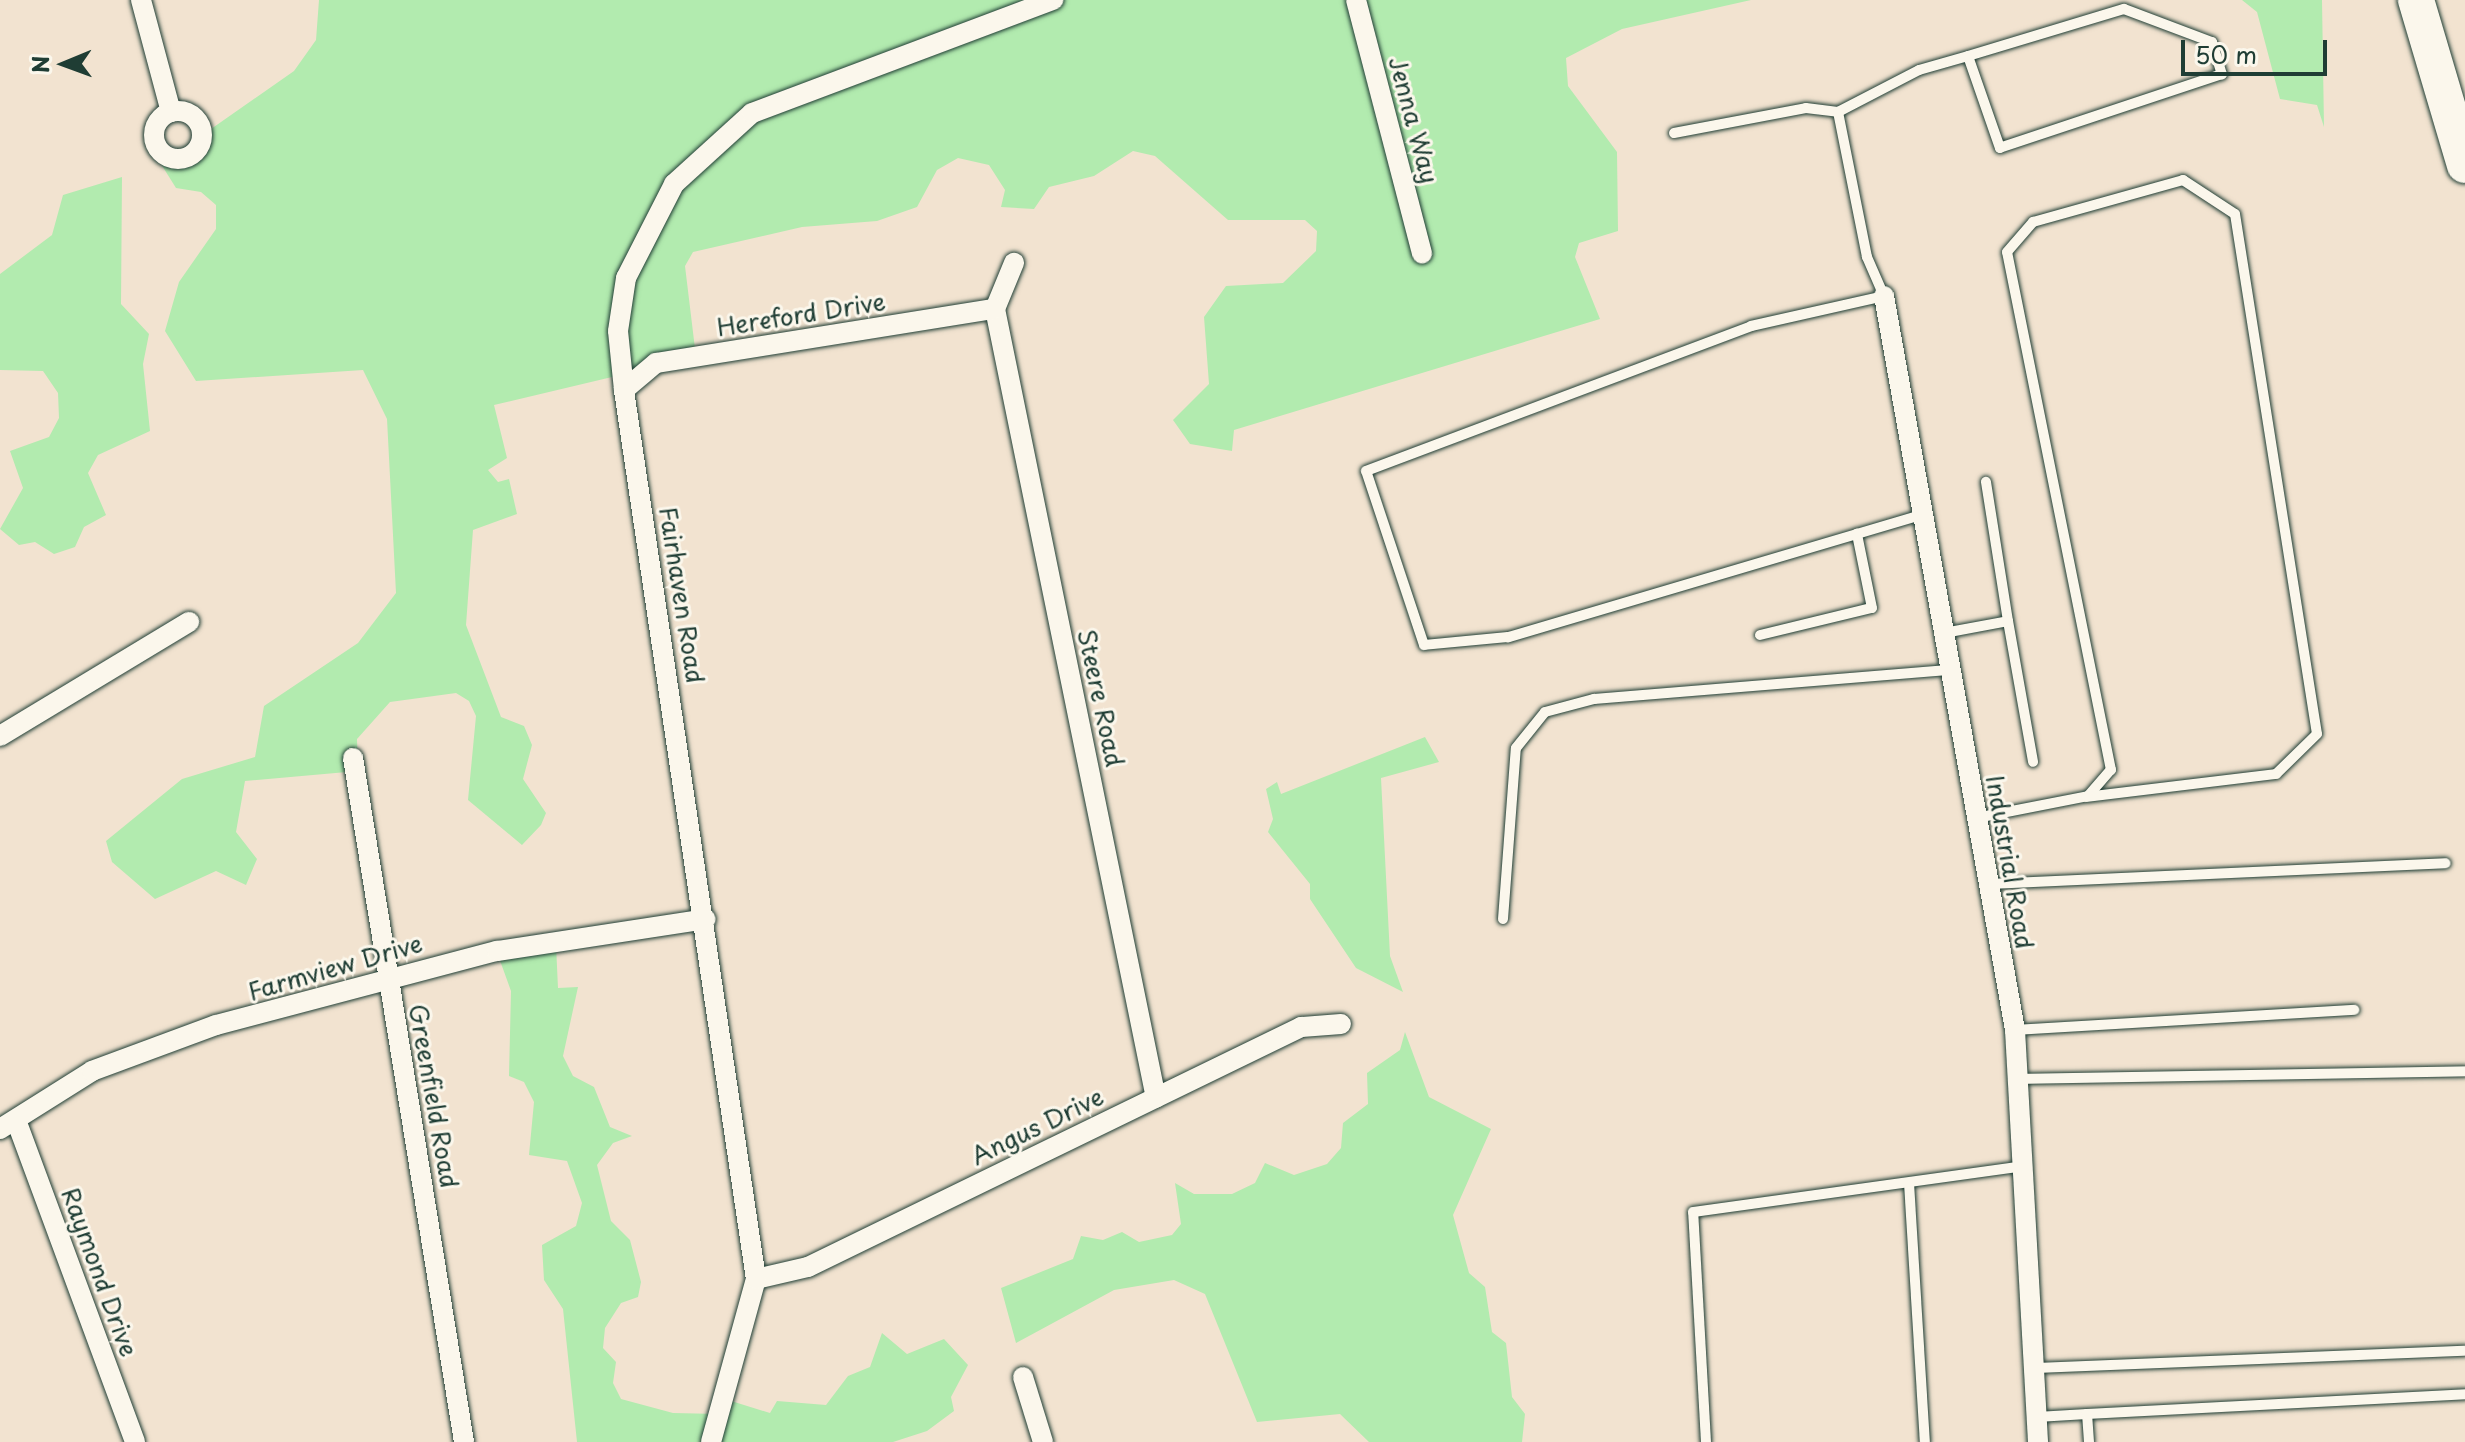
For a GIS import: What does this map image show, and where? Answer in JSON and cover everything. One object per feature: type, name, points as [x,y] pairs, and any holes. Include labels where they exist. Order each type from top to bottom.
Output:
[{"type":"highway","points":[[2416,0],[2465,165]]},
{"type":"street","points":[[141,0],[171,112]]},
{"type":"street","name":"Fairhaven Road","points":[[711,1442],[756,1279],[706,919],[624,390],[618,331],[637,247],[674,184],[726,130],[795,95],[1053,0]]},
{"type":"street","name":"Jenna Way","points":[[1356,0],[1422,254]]},
{"type":"street","points":[[995,309],[1014,263]]},
{"type":"street","name":"Industrial Road","points":[[1884,296],[1948,670],[2015,1030],[2025,1166],[2038,1442]]},
{"type":"street","name":"Hereford Drive","points":[[624,390],[656,363],[995,309]]},
{"type":"street","name":"Steere Road","points":[[995,309],[1156,1098]]},
{"type":"street","points":[[0,736],[189,622]]},
{"type":"street","name":"Greenfield Road","points":[[353,758],[387,983],[464,1442]]},
{"type":"street","name":"Farmview Drive","points":[[8,1125],[92,1071],[141,1050],[497,951],[706,919]]},
{"type":"street","name":"Angus Drive","points":[[756,1279],[808,1267],[1301,1027],[1341,1024]]},
{"type":"street","name":"Raymond Drive","points":[[8,1125],[135,1442]]},
{"type":"street","points":[[1023,1377],[1043,1442]]},
{"type":"lane","points":[[1674,133],[1806,108],[1838,112],[1919,70],[2124,9],[2212,42],[2222,74],[2000,148],[1968,56]]},
{"type":"lane","points":[[1838,112],[1867,257],[1884,296],[1751,326],[1366,471],[1424,645],[1508,637],[1921,515]]},
{"type":"lane","points":[[1976,818],[2086,797],[2276,774],[2317,734],[2235,214],[2183,180],[2033,222],[2007,252],[2111,770],[2086,797]]},
{"type":"lane","points":[[1986,482],[2033,762]]},
{"type":"lane","points":[[1760,635],[1872,608],[1857,534]]},
{"type":"lane","points":[[1942,634],[2008,621]]},
{"type":"lane","points":[[1503,919],[1516,748],[1545,712],[1594,699],[1948,670]]},
{"type":"lane","points":[[1989,884],[2446,863]]},
{"type":"lane","points":[[2015,1030],[2354,1010]]},
{"type":"lane","points":[[2019,1079],[2363,1070],[2465,1071]]},
{"type":"lane","points":[[1706,1442],[1693,1212],[2025,1166]]},
{"type":"lane","points":[[1909,1183],[1925,1442]]},
{"type":"lane","points":[[2035,1368],[2465,1351]]},
{"type":"lane","points":[[2037,1417],[2465,1394]]},
{"type":"lane","points":[[2087,1414],[2089,1442]]},
{"type":"green space","points":[[319,0],[1751,0],[1622,29],[1566,58],[1568,86],[1617,152],[1618,231],[1579,243],[1575,257],[1600,319],[1234,430],[1232,451],[1190,444],[1173,420],[1209,384],[1204,317],[1226,286],[1283,283],[1316,251],[1317,231],[1305,220],[1228,220],[1155,156],[1133,151],[1094,176],[1049,187],[1034,209],[1001,207],[1005,190],[989,165],[958,158],[937,170],[917,207],[877,221],[802,227],[693,252],[685,266],[696,357],[494,405],[507,458],[488,470],[498,482],[509,479],[517,514],[473,530],[466,625],[501,717],[524,726],[532,745],[523,779],[546,813],[541,825],[522,845],[468,800],[476,716],[469,701],[456,693],[390,702],[357,739],[358,771],[245,781],[236,832],[257,859],[246,885],[216,871],[155,899],[112,862],[106,841],[182,779],[255,757],[264,706],[358,643],[396,593],[387,419],[363,370],[196,381],[165,331],[179,282],[216,229],[216,205],[201,192],[176,188],[161,164],[294,71],[316,40]]},
{"type":"green space","points":[[2242,0],[2322,0],[2324,127],[2317,105],[2280,99],[2257,12]]},
{"type":"green space","points":[[122,177],[121,304],[149,334],[143,364],[150,431],[98,455],[88,473],[106,515],[84,527],[75,547],[54,554],[35,542],[19,545],[0,529],[23,488],[10,451],[49,437],[59,418],[58,393],[43,371],[0,370],[0,274],[52,235],[63,195]]},
{"type":"green space","points":[[1425,737],[1439,762],[1381,778],[1390,956],[1403,992],[1356,968],[1310,899],[1310,884],[1268,832],[1273,819],[1266,789],[1277,782],[1281,794]]},
{"type":"green space","points":[[556,945],[558,988],[578,987],[563,1056],[573,1076],[594,1087],[610,1127],[632,1136],[613,1143],[597,1165],[611,1221],[630,1240],[641,1282],[638,1297],[621,1303],[605,1328],[603,1348],[616,1362],[613,1383],[621,1399],[673,1413],[719,1414],[728,1400],[770,1413],[777,1401],[826,1405],[848,1376],[870,1367],[882,1333],[907,1354],[944,1339],[968,1365],[951,1397],[954,1411],[927,1431],[893,1442],[577,1442],[563,1309],[544,1280],[542,1245],[576,1226],[582,1203],[567,1161],[529,1155],[534,1102],[524,1082],[509,1076],[511,991],[498,955]]},
{"type":"green space","points":[[1405,1032],[1429,1097],[1491,1129],[1453,1215],[1469,1273],[1485,1287],[1492,1332],[1506,1343],[1512,1397],[1525,1414],[1522,1442],[1369,1442],[1340,1414],[1257,1422],[1205,1294],[1174,1280],[1114,1290],[1016,1343],[1001,1288],[1073,1259],[1081,1236],[1103,1240],[1122,1232],[1139,1242],[1172,1235],[1181,1224],[1175,1183],[1194,1194],[1232,1194],[1255,1183],[1265,1163],[1294,1175],[1327,1164],[1341,1148],[1343,1123],[1368,1104],[1367,1073],[1400,1050]]}]
